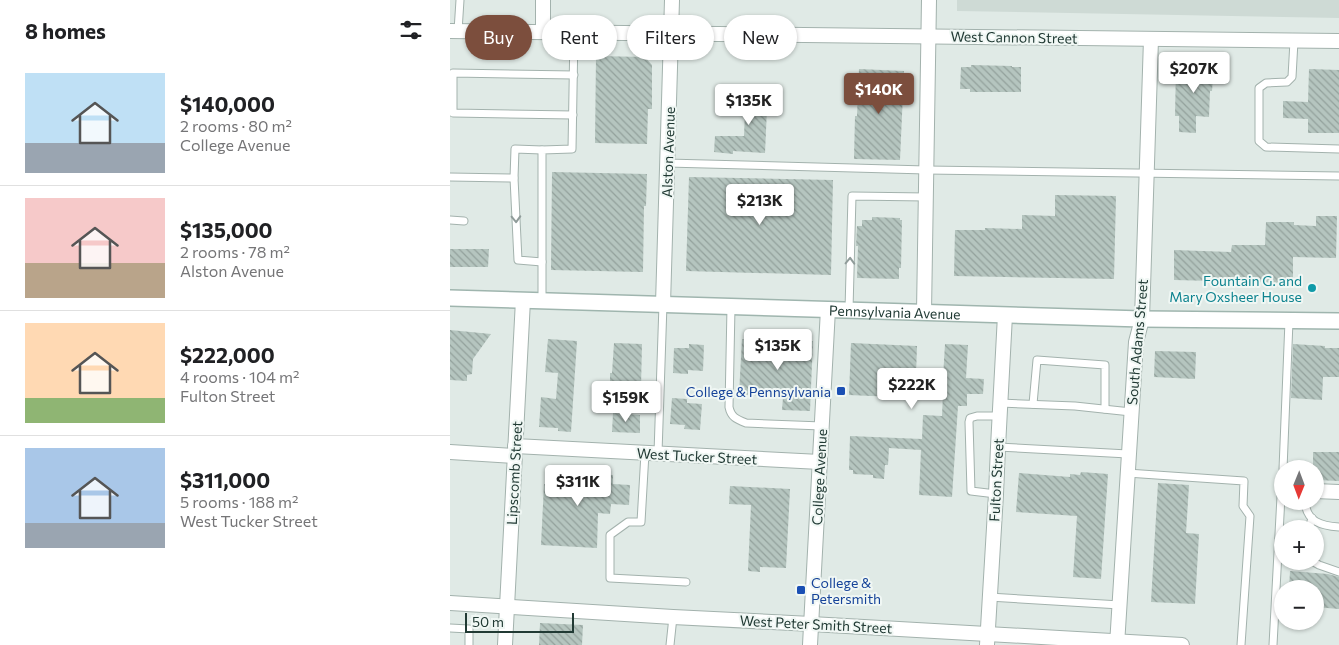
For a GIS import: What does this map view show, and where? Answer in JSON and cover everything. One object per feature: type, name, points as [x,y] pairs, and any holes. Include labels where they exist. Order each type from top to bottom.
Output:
[{"type":"street","points":[[543,0],[543,15]]},
{"type":"street","name":"Alston Avenue","points":[[672,0],[672,15]]},
{"type":"street","points":[[924,312],[930,0]]},
{"type":"street","name":"West Cannon Street","points":[[454,31],[542,32]]},
{"type":"street","name":"West Cannon Street","points":[[714,34],[1339,41]]},
{"type":"street","name":"South Adams Street","points":[[1117,643],[1136,342],[1142,319],[1151,39]]},
{"type":"street","name":"Alston Avenue","points":[[663,304],[670,60]]},
{"type":"street","name":"Pennsylvania Avenue","points":[[450,298],[1142,319],[1339,321]]},
{"type":"street","name":"Lipscomb Street","points":[[505,645],[523,300]]},
{"type":"street","name":"College Avenue","points":[[810,645],[828,310]]},
{"type":"street","name":"Fulton Street","points":[[987,639],[1005,315]]},
{"type":"street","name":"West Tucker Street","points":[[450,452],[652,453],[820,462]]},
{"type":"street","points":[[1324,491],[1339,492]]},
{"type":"street","name":"West Peter Smith Street","points":[[450,603],[811,624],[987,639],[1182,645]]},
{"type":"lane","points":[[454,31],[460,0]]},
{"type":"lane","points":[[1294,41],[1292,77],[1287,82],[1266,83],[1259,88],[1259,141],[1266,147],[1339,149]]},
{"type":"lane","points":[[542,262],[518,260],[514,178],[515,149],[572,149],[574,60]]},
{"type":"lane","points":[[573,115],[453,113],[453,73],[574,74]]},
{"type":"lane","points":[[542,150],[542,301]]},
{"type":"lane","points":[[667,163],[926,170],[1339,176]]},
{"type":"lane","points":[[450,177],[514,178]]},
{"type":"lane","points":[[849,310],[852,196],[926,197]]},
{"type":"lane","points":[[450,220],[464,220]]},
{"type":"lane","points":[[663,304],[652,453],[641,522],[628,522],[610,535],[610,578],[686,582]]},
{"type":"lane","points":[[731,307],[728,406],[730,413],[746,423],[822,426]]},
{"type":"lane","points":[[1283,460],[1289,321]]},
{"type":"lane","points":[[1033,404],[1037,360],[1106,365],[1105,409]]},
{"type":"lane","points":[[996,494],[970,491],[970,418],[1033,404],[1131,412]]},
{"type":"lane","points":[[998,447],[1128,454]]},
{"type":"lane","points":[[1127,473],[1244,480],[1243,506],[1250,516],[1241,645]]},
{"type":"lane","points":[[1273,645],[1281,510]]},
{"type":"lane","points":[[1307,510],[1312,518],[1322,525],[1339,527]]},
{"type":"lane","points":[[1324,567],[1339,572]]},
{"type":"lane","points":[[989,598],[1120,605]]},
{"type":"lane","points":[[670,645],[672,617]]},
{"type":"lane","points":[[450,628],[469,629],[468,645]]},
{"type":"shaded area","points":[[957,0],[1339,0],[1339,18],[957,11]]},
{"type":"building","points":[[617,56],[627,57],[627,60],[648,60],[652,65],[652,109],[648,109],[647,144],[595,143],[596,60],[617,60]]},
{"type":"building","points":[[971,65],[1021,67],[1021,92],[970,92],[970,89],[960,89],[961,67],[971,67]]},
{"type":"building","points":[[1176,66],[1222,67],[1222,78],[1213,78],[1212,91],[1210,91],[1209,117],[1196,116],[1196,133],[1179,132],[1179,116],[1175,116]]},
{"type":"building","points":[[859,69],[904,71],[900,160],[854,159]]},
{"type":"building","points":[[1309,69],[1339,70],[1339,133],[1308,133],[1308,119],[1283,118],[1283,101],[1308,102]]},
{"type":"building","points":[[746,86],[768,87],[765,153],[733,151],[733,154],[714,152],[715,136],[744,136]]},
{"type":"building","points":[[552,172],[647,174],[646,206],[644,206],[643,272],[551,270]]},
{"type":"building","points":[[689,177],[833,180],[831,275],[686,271]]},
{"type":"building","points":[[1055,195],[1116,196],[1114,279],[954,276],[955,230],[985,230],[985,228],[1022,229],[1022,215],[1055,216]]},
{"type":"building","points":[[1316,216],[1337,216],[1336,258],[1293,257],[1293,283],[1174,280],[1174,250],[1231,252],[1232,245],[1265,245],[1266,222],[1294,222],[1294,225],[1316,226]]},
{"type":"building","points":[[872,217],[900,218],[902,220],[899,279],[857,278],[857,226],[862,226],[862,220],[872,220]]},
{"type":"building","points":[[450,249],[489,249],[488,267],[450,267]]},
{"type":"building","points":[[450,330],[491,334],[473,359],[472,374],[467,375],[467,381],[450,380]]},
{"type":"building","points":[[548,339],[577,341],[571,432],[558,431],[558,428],[539,427],[541,397],[556,399],[558,373],[545,372]]},
{"type":"building","points":[[742,339],[813,341],[810,411],[782,410],[783,397],[739,394]]},
{"type":"building","points":[[614,343],[642,344],[641,388],[610,386]]},
{"type":"building","points":[[851,343],[917,346],[916,376],[943,378],[945,344],[968,345],[966,378],[984,379],[983,394],[967,394],[967,406],[958,406],[952,497],[919,495],[921,450],[889,448],[888,465],[885,465],[884,479],[873,478],[873,475],[853,474],[853,470],[849,470],[850,436],[922,439],[923,415],[942,416],[943,392],[915,391],[915,398],[849,395]]},
{"type":"building","points":[[689,344],[704,345],[703,371],[688,370],[688,374],[673,373],[674,348],[689,348]]},
{"type":"building","points":[[1293,344],[1339,348],[1339,377],[1323,377],[1322,400],[1291,398]]},
{"type":"building","points":[[1155,351],[1196,352],[1195,379],[1154,377]]},
{"type":"building","points":[[672,398],[687,399],[687,403],[702,404],[700,430],[684,429],[685,425],[670,424]]},
{"type":"building","points":[[613,413],[640,415],[640,433],[612,432]]},
{"type":"building","points":[[1313,452],[1339,452],[1339,481],[1324,480],[1324,460],[1313,460]]},
{"type":"building","points":[[565,471],[613,475],[613,484],[630,485],[629,505],[611,504],[610,514],[598,513],[597,548],[541,545],[544,484],[552,485],[553,472]]},
{"type":"building","points":[[1081,472],[1108,474],[1101,579],[1073,577],[1077,516],[1016,512],[1019,473],[1070,477],[1070,474],[1080,475]]},
{"type":"building","points":[[1158,483],[1189,485],[1186,533],[1199,534],[1195,604],[1151,602]]},
{"type":"building","points":[[730,486],[790,489],[786,568],[760,567],[760,572],[748,571],[751,505],[729,504]]},
{"type":"building","points":[[1290,571],[1328,574],[1339,577],[1339,609],[1324,608],[1324,580],[1290,580]]},
{"type":"building","points":[[540,623],[583,625],[582,645],[539,645]]},
{"type":"place","name":"Fountain G. and Mary Oxsheer House","points":[[1312,288]]},
{"type":"place","name":"College & Pennsylvania","points":[[841,391]]},
{"type":"place","name":"College & Petersmith","points":[[801,590]]}]
